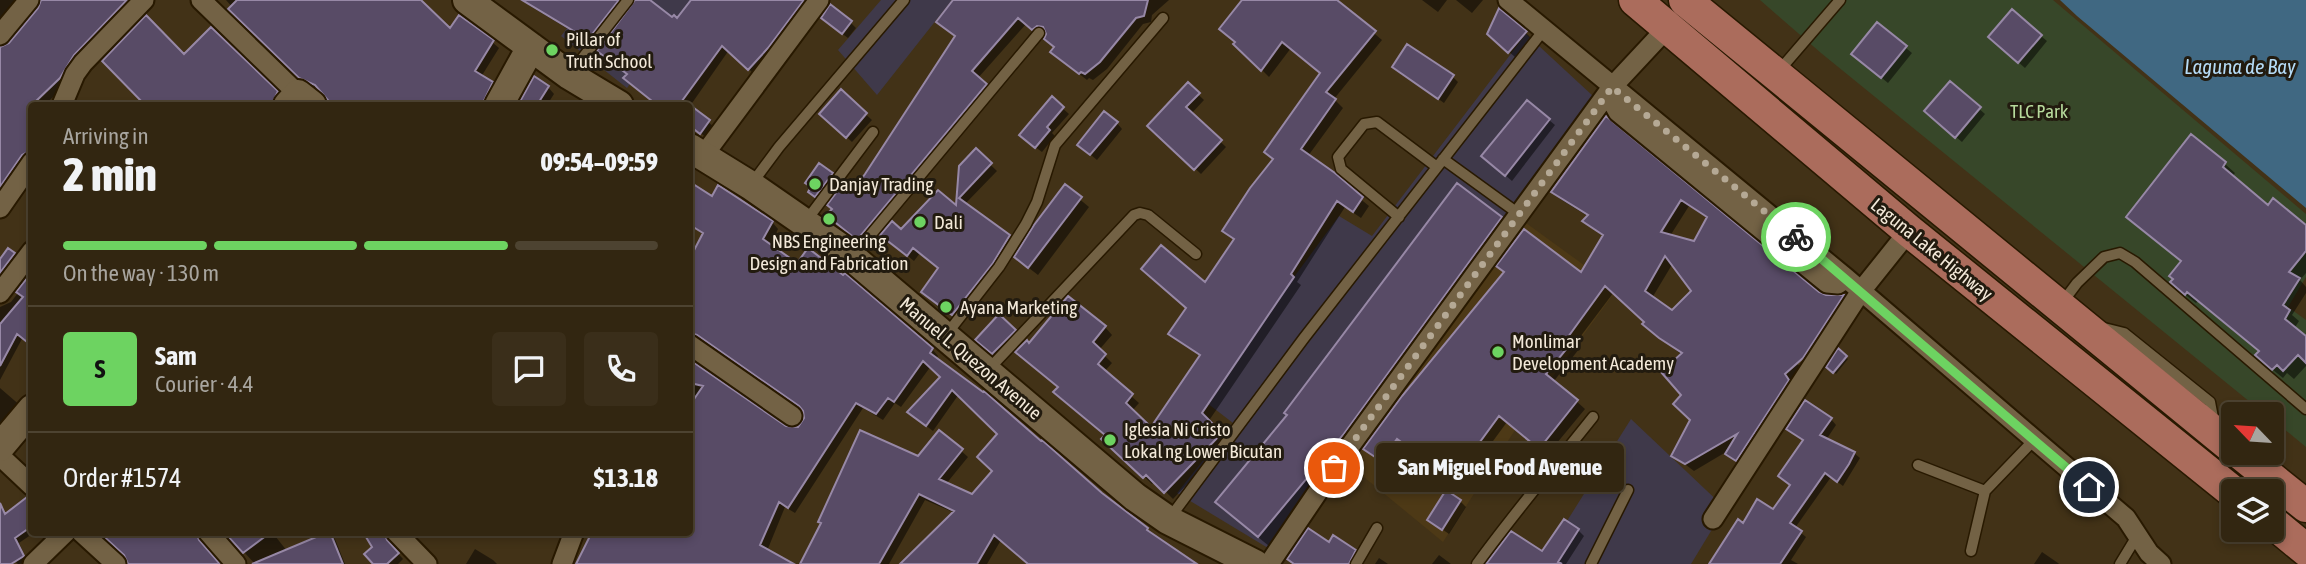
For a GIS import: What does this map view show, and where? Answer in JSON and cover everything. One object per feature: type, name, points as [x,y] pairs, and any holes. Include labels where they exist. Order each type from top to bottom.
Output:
[{"type":"main road","name":"Laguna Lake Highway","points":[[1635,0],[1659,36],[1899,243],[2221,483]]},
{"type":"main road","name":"Laguna Lake Highway","points":[[1685,0],[2221,438]]},
{"type":"main road","points":[[480,4],[569,75],[614,102]]},
{"type":"main road","points":[[501,102],[531,47]]},
{"type":"main road","name":"Manuel L. Quezon Avenue","points":[[696,152],[806,222],[852,257],[1135,497],[1168,520],[1255,564]]},
{"type":"main road","points":[[0,447],[28,415]]},
{"type":"main road","name":"Laguna Lake Highway","points":[[2256,466],[2306,506]]},
{"type":"main road","points":[[2284,532],[2306,550]]},
{"type":"street","points":[[0,35],[29,0]]},
{"type":"street","points":[[63,102],[75,74],[83,63],[144,0]]},
{"type":"street","points":[[201,0],[299,101]]},
{"type":"street","points":[[696,152],[819,0]]},
{"type":"street","points":[[1508,0],[1543,30],[1617,82],[2126,518],[2149,553],[2161,564]]},
{"type":"street","points":[[1269,564],[1334,468],[1519,214],[1617,82],[1659,36]]},
{"type":"street","points":[[0,208],[28,167]]},
{"type":"street","points":[[15,185],[28,195]]},
{"type":"street","points":[[1713,519],[1861,291],[1899,243]]},
{"type":"street","points":[[0,293],[28,256]]},
{"type":"street","points":[[693,347],[792,416]]},
{"type":"street","points":[[0,456],[28,482]]},
{"type":"street","points":[[33,564],[62,536]]},
{"type":"street","points":[[85,536],[116,564]]},
{"type":"street","points":[[212,536],[236,564]]},
{"type":"street","points":[[400,536],[427,564]]},
{"type":"street","points":[[562,564],[572,536]]},
{"type":"lane","points":[[569,75],[628,0]]},
{"type":"lane","points":[[750,185],[904,0]]},
{"type":"lane","points":[[1776,75],[1840,0]]},
{"type":"lane","points":[[946,336],[999,267],[1026,224],[1037,202],[1055,145],[1163,18]]},
{"type":"lane","points":[[1168,520],[1543,30]]},
{"type":"lane","points":[[852,257],[1039,33]]},
{"type":"lane","points":[[1399,217],[1341,169],[1338,156],[1364,124],[1377,122],[1519,214]]},
{"type":"lane","points":[[806,222],[873,132]]},
{"type":"lane","points":[[987,372],[1133,215],[1148,215],[1196,254]]},
{"type":"lane","points":[[2068,313],[2077,283],[2104,257],[2120,253],[2135,262],[2306,409]]},
{"type":"lane","points":[[1477,564],[1525,499],[1593,417]]},
{"type":"lane","points":[[1971,551],[1985,491],[2034,440]]},
{"type":"lane","points":[[1918,465],[1985,491]]},
{"type":"lane","points":[[1591,564],[1628,490]]},
{"type":"lane","points":[[1356,564],[1377,528]]},
{"type":"lane","points":[[2120,564],[2138,536]]},
{"type":"shaded area","points":[[589,0],[693,0],[627,88],[561,36]]},
{"type":"shaded area","points":[[881,0],[952,0],[877,95],[838,50]]},
{"type":"shaded area","points":[[1526,34],[1593,96],[1268,548],[1177,493],[1233,423],[1207,403],[1339,216],[1372,236]]},
{"type":"shaded area","name":"Monlimar Development Academy","points":[[1519,218],[1617,289],[1524,416],[1443,542],[1348,464]]},
{"type":"shaded area","points":[[1631,419],[1725,508],[1691,564],[1540,564]]},
{"type":"green space","name":"TLC Park","points":[[1760,0],[2053,0],[2306,214],[2306,277],[2288,307],[2306,320],[2306,447],[2284,429],[2284,402],[2250,402],[1821,53]]},
{"type":"water","name":"Laguna de Bay","points":[[2060,0],[2306,0],[2306,208],[2077,16]]},
{"type":"building","points":[[41,0],[127,0],[74,55],[60,78],[35,102],[28,102],[28,152],[22,155],[0,187],[0,47],[9,43],[38,8]]},
{"type":"building","points":[[237,0],[421,0],[450,28],[459,15],[494,40],[475,71],[493,82],[483,102],[329,102],[315,85],[299,78],[228,9]]},
{"type":"building","points":[[522,0],[619,0],[586,42],[580,35]]},
{"type":"building","points":[[635,0],[650,0],[677,18],[691,0],[804,0],[748,70],[722,46],[681,102],[653,102],[623,78],[627,74],[597,51]]},
{"type":"building","points":[[953,0],[1148,0],[1144,16],[1136,18],[1100,62],[1085,74],[1079,74],[1050,52],[1054,47],[1044,39],[1046,34],[1043,27],[1037,26],[1032,30],[1018,18],[972,71],[987,84],[857,240],[826,215],[832,209],[827,205],[845,181],[855,188],[955,36],[936,22]]},
{"type":"building","points":[[1242,0],[1337,0],[1376,31],[1326,92],[1336,99],[1301,149],[1363,197],[1353,212],[1337,201],[1291,274],[1294,277],[1202,413],[1222,433],[1164,493],[1146,475],[1143,478],[1101,439],[1105,435],[1053,392],[1058,387],[1015,352],[1027,340],[1029,343],[1068,296],[1106,326],[1093,342],[1106,354],[1098,364],[1133,394],[1126,403],[1151,427],[1200,355],[1168,334],[1186,308],[1141,269],[1161,245],[1205,282],[1234,239],[1222,231],[1273,159],[1264,152],[1320,73],[1282,42],[1261,71],[1233,44],[1235,42],[1219,29]]},
{"type":"building","points":[[830,4],[852,21],[842,34],[821,18]]},
{"type":"building","points":[[1499,8],[1527,31],[1508,53],[1487,34]]},
{"type":"building","points":[[2012,9],[2042,35],[2018,63],[1988,37]]},
{"type":"building","points":[[146,15],[184,54],[211,27],[278,91],[273,102],[142,102],[102,61]]},
{"type":"building","points":[[1877,22],[1907,46],[1881,78],[1851,54]]},
{"type":"building","points":[[1407,44],[1454,75],[1438,99],[1392,67]]},
{"type":"building","points":[[534,76],[549,86],[539,102],[520,102]]},
{"type":"building","points":[[1950,81],[1981,107],[1955,138],[1924,111]]},
{"type":"building","points":[[1188,82],[1200,93],[1186,107],[1222,140],[1194,170],[1147,126]]},
{"type":"building","points":[[841,89],[867,113],[846,138],[819,114]]},
{"type":"building","points":[[1052,96],[1064,107],[1047,127],[1050,130],[1035,148],[1019,135]]},
{"type":"building","points":[[1527,100],[1550,119],[1505,176],[1481,156]]},
{"type":"building","points":[[693,107],[710,120],[700,134],[693,128]]},
{"type":"building","points":[[1104,111],[1118,122],[1090,155],[1077,145]]},
{"type":"building","points":[[1606,116],[1819,292],[1826,295],[1844,295],[1803,358],[1785,374],[1789,380],[1736,461],[1725,454],[1737,434],[1685,464],[1671,456],[1690,420],[1673,404],[1681,395],[1661,372],[1682,353],[1642,324],[1644,322],[1605,286],[1568,337],[1573,341],[1546,374],[1578,400],[1539,449],[1499,416],[1452,480],[1397,439],[1381,461],[1363,449],[1402,396],[1504,272],[1496,266],[1524,229],[1581,272],[1603,235],[1582,221],[1588,215],[1551,192]],"holes":[[[1681,200],[1707,217],[1694,241],[1661,232]],[[1665,256],[1691,291],[1672,310],[1645,291]]]},
{"type":"building","points":[[2191,134],[2226,162],[2223,167],[2268,205],[2273,198],[2306,225],[2306,251],[2289,272],[2300,278],[2283,305],[2290,310],[2285,319],[2306,336],[2306,363],[2298,355],[2283,371],[2277,365],[2272,370],[2255,355],[2259,351],[2187,292],[2185,295],[2170,282],[2173,279],[2169,276],[2181,261],[2126,217]]},
{"type":"building","points":[[976,148],[992,163],[959,198],[1010,235],[993,263],[952,315],[921,292],[938,268],[913,248],[907,256],[880,235],[892,221],[901,229],[938,190],[956,205],[959,166]]},
{"type":"building","points":[[819,163],[833,173],[815,197],[808,192],[811,187],[805,183]]},
{"type":"building","points":[[1457,183],[1502,217],[1343,435],[1258,537],[1215,502],[1287,415],[1284,413]]},
{"type":"building","points":[[693,184],[712,196],[718,185],[773,221],[763,239],[797,263],[808,248],[843,275],[845,273],[933,348],[930,353],[984,391],[1102,493],[1148,528],[1147,530],[1197,564],[1028,564],[994,535],[977,564],[900,564],[954,511],[919,494],[879,564],[800,564],[821,523],[818,522],[860,430],[918,456],[939,430],[963,449],[939,479],[972,494],[992,471],[977,457],[997,434],[952,390],[926,426],[907,412],[940,377],[923,361],[894,402],[888,398],[876,414],[856,403],[788,508],[779,502],[760,545],[794,564],[576,564],[590,536],[693,536],[693,401],[703,386],[693,384],[693,362],[786,426],[798,427],[804,418],[799,406],[693,334],[693,252],[703,233],[693,227]]},
{"type":"building","points":[[1065,184],[1082,197],[1028,268],[1014,257]]},
{"type":"building","points":[[8,248],[15,253],[0,273],[0,259]]},
{"type":"building","points":[[28,277],[28,343],[17,334],[0,366],[0,324],[23,297],[16,292]]},
{"type":"building","points":[[999,314],[1016,330],[992,354],[975,340]]},
{"type":"building","points":[[1838,348],[1847,356],[1833,373],[1826,367]]},
{"type":"building","points":[[1805,400],[1832,418],[1820,435],[1855,452],[1849,464],[1837,482],[1825,473],[1790,523],[1802,531],[1780,564],[1709,564],[1738,519],[1743,523],[1757,499],[1773,509],[1790,485],[1778,476],[1803,440],[1786,429]]},
{"type":"building","points":[[1446,490],[1461,500],[1442,530],[1427,520]]},
{"type":"building","points":[[28,497],[28,529],[15,538],[24,556],[11,564],[0,564],[0,503],[5,514]]},
{"type":"building","points":[[1564,519],[1579,529],[1558,562],[1562,564],[1486,564],[1511,531],[1542,551]]},
{"type":"building","points":[[1308,528],[1329,542],[1333,535],[1356,550],[1349,564],[1294,564],[1287,559]]},
{"type":"building","points":[[103,536],[198,536],[220,564],[128,564],[124,555]]},
{"type":"building","points":[[228,536],[266,536],[243,553]]},
{"type":"building","points":[[318,536],[332,536],[343,564],[252,564]]},
{"type":"building","points":[[365,536],[386,536],[399,553],[387,564],[373,564],[364,554],[372,547]]},
{"type":"way so far","points":[[1334,468],[1612,87],[1796,237]]},
{"type":"place","name":"Pillar of Truth School","points":[[552,50]]},
{"type":"place","name":"Danjay Trading","points":[[815,184]]},
{"type":"place","name":"NBS Engineering Design and Fabrication","points":[[829,219]]},
{"type":"place","name":"Dali","points":[[920,222]]},
{"type":"place","name":"Ayana Marketing","points":[[946,307]]},
{"type":"place","name":"Monlimar Development Academy","points":[[1498,352]]},
{"type":"place","name":"Iglesia Ni Cristo Lokal ng Lower Bicutan","points":[[1110,440]]},
{"type":"place","name":"San Miguel Food Avenue","points":[[1334,468]]},
{"type":"route","points":[[1796,237],[2089,487]]}]
